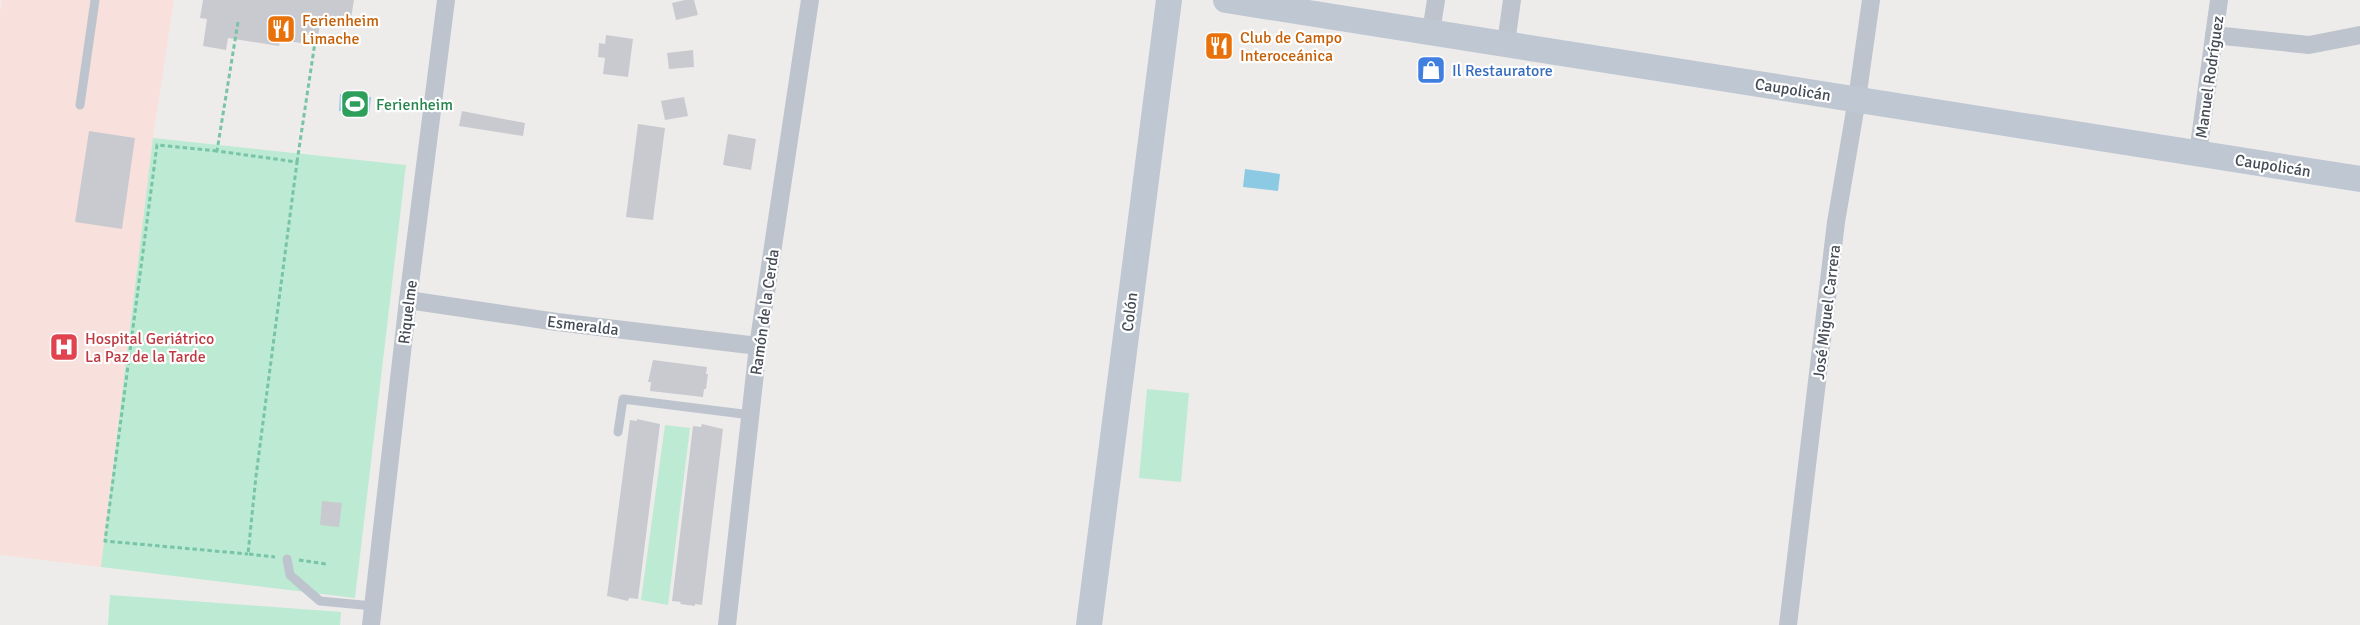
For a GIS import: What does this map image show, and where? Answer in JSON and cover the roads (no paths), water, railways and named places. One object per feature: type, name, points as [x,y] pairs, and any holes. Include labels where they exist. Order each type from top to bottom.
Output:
[{"type":"street","name":"Riquelme","points":[[371,625],[408,300],[446,0]]},
{"type":"street","name":"Ramón de la Cerda","points":[[727,625],[758,346],[810,0]]},
{"type":"street","name":"Colón","points":[[1089,625],[1169,0]]},
{"type":"street","name":"Caupolicán","points":[[1227,0],[2360,179]]},
{"type":"street","points":[[1431,32],[1436,0]]},
{"type":"street","points":[[1506,43],[1512,0]]},
{"type":"street","name":"José Miguel Carrera","points":[[1788,625],[1836,222],[1871,0]]},
{"type":"street","name":"Manuel Rodríguez","points":[[2198,153],[2219,0]]},
{"type":"street","points":[[2214,35],[2309,45],[2360,34]]},
{"type":"street","name":"Esmeralda","points":[[408,300],[557,322],[758,346]]},
{"type":"lane","points":[[80,105],[95,0]]},
{"type":"lane","points":[[618,432],[622,399],[751,415]]},
{"type":"lane","points":[[287,559],[291,575],[320,601],[373,606]]},
{"type":"water","name":"Ferienheim","points":[[340,94],[371,97],[369,114],[339,111]]},
{"type":"water","points":[[1245,169],[1280,174],[1278,191],[1243,187]]},
{"type":"place","name":"Ferienheim Limache","points":[[281,29]]},
{"type":"place","name":"Club de Campo Interoceánica","points":[[1219,46]]},
{"type":"place","name":"Il Restauratore","points":[[1431,70]]},
{"type":"place","name":"Ferienheim","points":[[355,104]]},
{"type":"place","name":"Hospital Geriátrico La Paz de la Tarde","points":[[64,347]]}]
